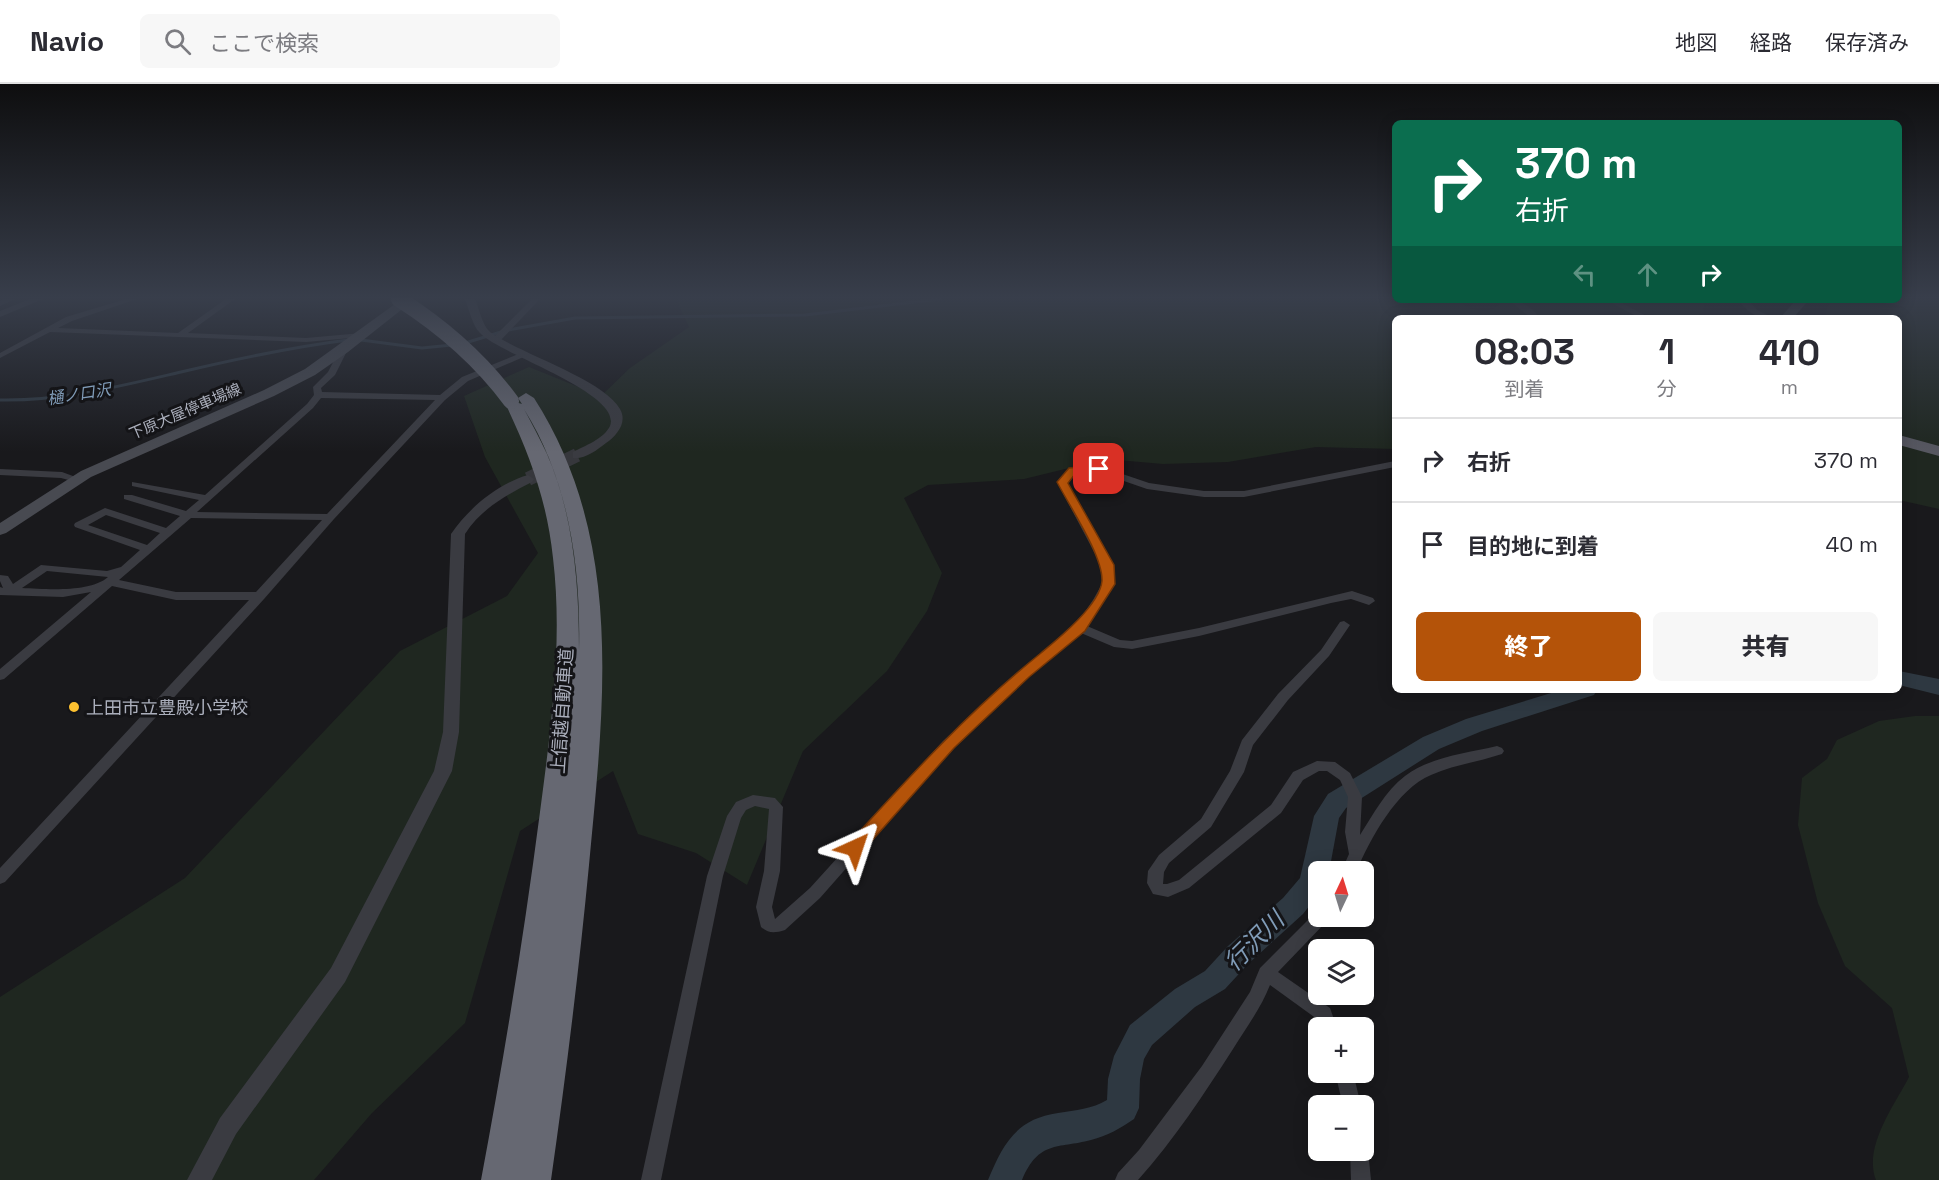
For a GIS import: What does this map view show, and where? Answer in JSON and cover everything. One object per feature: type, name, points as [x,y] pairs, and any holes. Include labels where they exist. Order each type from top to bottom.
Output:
[{"type":"highway","name":"上信越自動車道","points":[[468,350],[538,417],[560,461],[577,515],[587,580],[589,660],[576,854],[532,1180]]},
{"type":"highway","name":"上信越自動車道","points":[[484,350],[519,400],[552,492],[564,550],[568,621],[564,718],[549,859],[520,1059],[499,1180]]},
{"type":"main road","name":"下原大屋停車場線","points":[[2,530],[76,479],[137,449],[269,393],[310,372],[342,350]]},
{"type":"main road","points":[[1902,441],[1939,451]]},
{"type":"street","points":[[0,676],[166,532],[188,516],[310,406],[318,395],[317,387],[332,374],[349,350]]},
{"type":"street","points":[[515,350],[593,391],[609,402],[615,410],[617,417],[612,432],[595,446],[577,455]]},
{"type":"street","points":[[0,878],[442,398],[465,378],[524,355]]},
{"type":"street","points":[[318,395],[442,398]]},
{"type":"street","points":[[651,1180],[716,876],[734,816],[741,806],[753,800],[770,802],[776,807],[772,871],[764,907],[767,922],[771,926],[779,926],[815,893],[948,744],[1024,674],[1080,628],[1108,584],[1109,575],[1107,565],[1062,482],[1073,470],[1099,469],[1146,486],[1204,494],[1244,494],[1392,465]]},
{"type":"street","points":[[0,472],[76,479]]},
{"type":"street","points":[[200,1180],[228,1126],[338,975],[443,771],[451,732],[458,534],[467,518],[482,505],[528,479]]},
{"type":"street","points":[[136,484],[206,498]]},
{"type":"street","points":[[128,496],[188,516],[330,517]]},
{"type":"street","points":[[148,549],[79,525],[105,512],[166,532]]},
{"type":"street","points":[[5,591],[45,567],[108,574],[125,569]]},
{"type":"street","points":[[0,578],[4,578],[5,591]]},
{"type":"street","points":[[5,591],[63,592],[108,584],[176,596],[260,596]]},
{"type":"street","points":[[1080,628],[1118,644],[1132,645],[1199,632],[1330,598],[1352,595],[1369,601]]},
{"type":"street","points":[[1344,625],[1325,653],[1283,697],[1247,743],[1237,772],[1206,823],[1164,859],[1156,871],[1155,883],[1158,889],[1168,891],[1184,884],[1276,809],[1298,776],[1317,766],[1330,766],[1345,777],[1355,797],[1352,832],[1356,854]]},
{"type":"street","points":[[1353,861],[1377,820],[1408,780],[1444,764],[1497,751]]},
{"type":"street","points":[[1125,1180],[1146,1157],[1208,1072],[1257,996],[1266,974],[1311,927]]},
{"type":"street","points":[[1266,974],[1325,1017]]},
{"type":"street","points":[[1359,1161],[1360,1180]]},
{"type":"shaded area","points":[[656,350],[1392,350],[1392,449],[1316,447],[1228,462],[1163,464],[1106,459],[1024,479],[928,485],[904,498],[942,573],[927,611],[887,671],[803,751],[747,885],[696,853],[638,834],[613,771],[520,831],[465,1023],[372,1113],[314,1180],[0,1180],[0,997],[185,878],[400,651],[507,596],[538,553],[485,457],[464,396],[529,367],[601,396],[630,368]]},
{"type":"shaded area","points":[[1902,350],[1939,350],[1939,509],[1902,501]]},
{"type":"shaded area","points":[[1915,716],[1939,716],[1939,1180],[1876,1180],[1873,1167],[1877,1141],[1909,1077],[1892,1008],[1845,966],[1818,903],[1798,825],[1802,778],[1827,759],[1837,740],[1879,721]]},
{"type":"waterway","name":"樋ノ口沢","points":[[0,400],[46,398],[91,392],[284,350]]},
{"type":"waterway","name":"行沢川","points":[[1902,679],[1939,687]]},
{"type":"waterway","name":"行沢川","points":[[1005,1180],[1020,1150],[1036,1136],[1050,1130],[1095,1123],[1123,1108],[1124,1079],[1129,1056],[1141,1035],[1185,998],[1215,980],[1238,955],[1293,906],[1312,883],[1327,816],[1337,801],[1431,743],[1474,725],[1576,693]]},
{"type":"tunnel","points":[[528,479],[577,455]]},
{"type":"place","name":"上田市立豊殿小学校","points":[[74,707]]},
{"type":"route","points":[[855,848],[948,744],[1024,674],[1080,628],[1100,600],[1108,584],[1107,565],[1062,482],[1073,470],[1099,469]]}]
